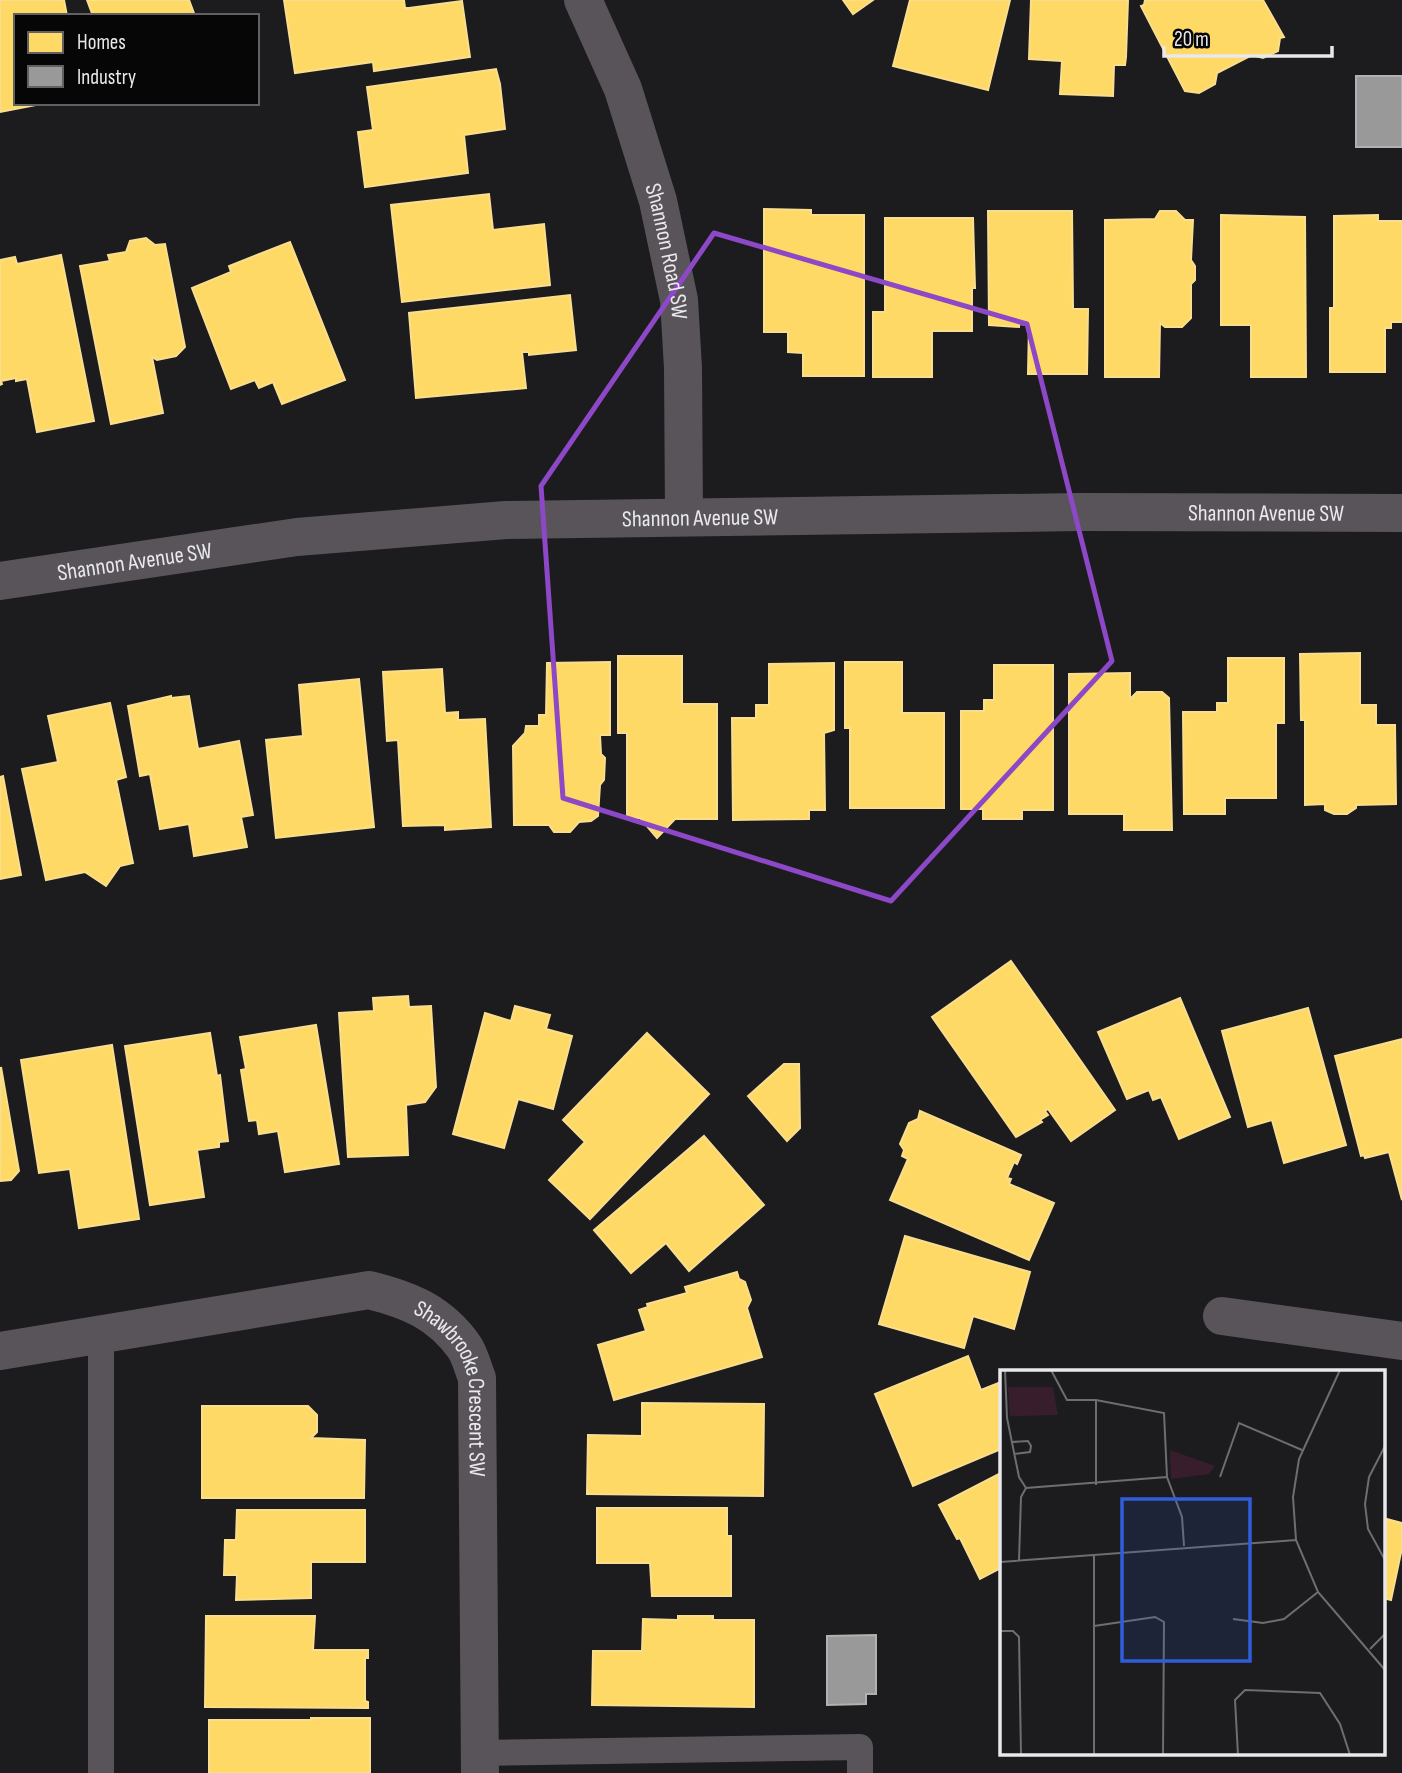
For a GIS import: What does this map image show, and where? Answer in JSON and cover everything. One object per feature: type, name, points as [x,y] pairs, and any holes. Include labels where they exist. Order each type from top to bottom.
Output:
[{"type":"street","name":"Shannon Road SW","points":[[583,0],[623,89],[658,201],[679,300],[684,368],[684,516]]},
{"type":"street","name":"Shannon Avenue SW","points":[[0,581],[297,537],[506,520],[1068,512],[1402,513]]},
{"type":"street","name":"Shawbrooke Crescent SW","points":[[0,1351],[369,1290],[404,1298],[441,1321],[466,1349],[477,1378],[480,1763]]},
{"type":"street","points":[[1222,1316],[1402,1341]]},
{"type":"lane","points":[[101,1336],[101,1773]]},
{"type":"lane","points":[[480,1763],[860,1747],[860,1773]]},
{"type":"highlighted area","points":[[714,233],[1027,324],[1112,661],[891,901],[563,798],[541,486]]},
{"type":"building: Homes","points":[[0,0],[64,0],[67,14],[14,14],[14,105],[36,105],[0,112]]},
{"type":"building: Homes","points":[[87,0],[189,0],[194,14],[92,14]]},
{"type":"building: Homes","points":[[284,0],[404,0],[405,8],[462,1],[470,57],[374,71],[373,62],[295,73]]},
{"type":"building: Homes","points":[[843,0],[873,0],[853,14]]},
{"type":"building: Homes","points":[[910,0],[1010,0],[988,90],[893,66]]},
{"type":"building: Homes","points":[[1031,0],[1128,0],[1125,65],[1114,65],[1113,96],[1060,94],[1062,61],[1029,59]]},
{"type":"building: Homes","points":[[1145,0],[1263,0],[1284,37],[1280,38],[1278,51],[1263,58],[1252,55],[1217,73],[1215,84],[1199,93],[1185,91],[1141,6]]},
{"type":"building: Homes","points":[[496,69],[505,129],[464,135],[468,173],[365,187],[358,132],[373,130],[367,87]]},
{"type":"building: Homes","points":[[489,194],[493,230],[544,224],[550,285],[402,302],[391,205]]},
{"type":"building: Homes","points":[[764,209],[811,210],[811,215],[864,215],[864,376],[803,376],[803,353],[788,352],[788,332],[764,332]]},
{"type":"building: Homes","points":[[988,211],[1072,211],[1073,309],[1088,309],[1087,374],[1028,374],[1029,325],[989,325]]},
{"type":"building: Homes","points":[[1160,211],[1176,211],[1185,220],[1193,220],[1191,260],[1195,266],[1195,280],[1191,284],[1191,318],[1182,327],[1165,327],[1160,323],[1159,377],[1105,377],[1105,220],[1155,219]]},
{"type":"building: Homes","points":[[1221,215],[1305,217],[1306,377],[1251,377],[1251,325],[1221,325]]},
{"type":"building: Homes","points":[[1378,215],[1378,221],[1402,221],[1402,322],[1391,322],[1391,328],[1385,328],[1385,372],[1330,372],[1330,308],[1334,308],[1334,216]]},
{"type":"building: Homes","points":[[885,218],[973,218],[975,288],[972,288],[972,331],[932,331],[932,377],[873,377],[873,312],[885,312]]},
{"type":"building: Homes","points":[[146,238],[155,245],[165,244],[185,347],[176,356],[157,360],[152,357],[163,413],[111,424],[80,266],[110,261],[108,255],[126,252],[130,241]]},
{"type":"building: Homes","points":[[290,242],[345,380],[282,404],[273,382],[259,388],[255,380],[231,389],[192,288],[231,272],[229,266]]},
{"type":"building: Homes","points":[[61,255],[94,421],[37,432],[27,379],[1,381],[0,385],[0,260],[15,257],[17,264]]},
{"type":"building: Homes","points":[[570,295],[576,350],[529,355],[529,352],[522,352],[526,388],[416,398],[409,313]]},
{"type":"building: Homes","points":[[1360,653],[1360,705],[1376,705],[1376,725],[1395,725],[1396,804],[1356,805],[1356,808],[1347,814],[1334,814],[1325,810],[1325,804],[1305,805],[1305,720],[1301,720],[1300,654]]},
{"type":"building: Homes","points":[[618,656],[682,656],[682,704],[717,704],[717,819],[675,819],[657,838],[640,818],[627,818],[627,733],[618,733]]},
{"type":"building: Homes","points":[[1228,658],[1284,658],[1284,723],[1276,723],[1276,798],[1225,798],[1225,814],[1184,814],[1183,712],[1217,712],[1217,703],[1228,703]]},
{"type":"building: Homes","points":[[610,662],[610,735],[600,735],[601,754],[605,758],[598,816],[591,821],[579,822],[570,832],[554,832],[549,825],[514,825],[513,746],[525,733],[526,726],[539,726],[539,715],[546,715],[547,663]]},
{"type":"building: Homes","points":[[845,662],[902,662],[902,713],[944,713],[944,808],[850,808],[850,728],[845,728]]},
{"type":"building: Homes","points":[[834,663],[834,730],[824,733],[825,810],[809,810],[809,819],[733,820],[732,718],[756,718],[756,705],[769,705],[769,664]]},
{"type":"building: Homes","points":[[994,665],[1053,665],[1053,810],[1022,810],[1022,819],[983,819],[983,809],[961,809],[961,711],[984,711],[984,700],[994,700]]},
{"type":"building: Homes","points":[[442,669],[445,713],[458,712],[458,720],[485,719],[491,827],[445,830],[445,825],[403,826],[398,740],[387,741],[383,672]]},
{"type":"building: Homes","points":[[1130,673],[1130,699],[1137,692],[1162,692],[1169,698],[1172,830],[1124,830],[1124,814],[1069,814],[1069,674]]},
{"type":"building: Homes","points":[[359,679],[374,827],[276,838],[266,740],[303,736],[299,685]]},
{"type":"building: Homes","points":[[171,696],[189,696],[198,749],[239,741],[253,815],[241,817],[247,847],[194,856],[189,824],[160,829],[150,774],[140,776],[128,706]]},
{"type":"building: Homes","points":[[110,703],[126,777],[116,780],[133,863],[120,866],[106,886],[85,872],[46,880],[22,769],[58,762],[48,716]]},
{"type":"building: Homes","points":[[3,776],[21,875],[0,879],[0,777]]},
{"type":"building: Homes","points":[[1011,961],[1115,1110],[1071,1141],[1048,1109],[1045,1111],[1048,1115],[1040,1120],[1042,1122],[1016,1137],[932,1017]]},
{"type":"building: Homes","points":[[408,996],[409,1007],[431,1006],[436,1087],[425,1102],[406,1105],[408,1155],[348,1157],[339,1013],[374,1011],[373,998]]},
{"type":"building: Homes","points":[[1180,998],[1230,1117],[1179,1139],[1161,1097],[1153,1100],[1149,1090],[1127,1099],[1098,1032]]},
{"type":"building: Homes","points":[[515,1006],[550,1015],[546,1029],[572,1036],[553,1109],[518,1099],[504,1148],[453,1134],[485,1013],[511,1021]]},
{"type":"building: Homes","points":[[1308,1008],[1346,1145],[1284,1163],[1272,1120],[1248,1127],[1222,1031]]},
{"type":"building: Homes","points":[[316,1025],[339,1164],[285,1172],[278,1131],[259,1134],[257,1120],[249,1121],[241,1070],[246,1069],[240,1037]]},
{"type":"building: Homes","points":[[210,1033],[217,1076],[220,1075],[228,1141],[219,1142],[219,1147],[197,1150],[204,1197],[150,1205],[125,1046]]},
{"type":"building: Homes","points":[[647,1033],[709,1094],[590,1219],[549,1180],[585,1142],[563,1120]]},
{"type":"building: Homes","points":[[1402,1039],[1402,1200],[1389,1152],[1365,1158],[1364,1155],[1361,1156],[1335,1056]]},
{"type":"building: Homes","points":[[112,1045],[139,1219],[79,1228],[70,1169],[39,1173],[21,1060]]},
{"type":"building: Homes","points":[[784,1064],[799,1064],[800,1128],[787,1141],[748,1096]]},
{"type":"building: Homes","points":[[1,1067],[19,1171],[11,1180],[0,1181]]},
{"type":"building: Homes","points":[[920,1111],[1021,1155],[1017,1164],[1014,1162],[1007,1178],[1011,1179],[1009,1184],[1054,1203],[1029,1260],[890,1200],[908,1159],[902,1156],[904,1150],[900,1144],[909,1123],[918,1119]]},
{"type":"building: Homes","points":[[704,1136],[764,1205],[689,1271],[666,1243],[631,1273],[594,1230]]},
{"type":"building: Homes","points":[[905,1236],[1030,1272],[1014,1329],[973,1316],[964,1348],[879,1324]]},
{"type":"building: Homes","points":[[737,1272],[739,1279],[745,1282],[751,1300],[747,1308],[762,1357],[614,1400],[598,1345],[646,1331],[639,1310],[648,1307],[647,1304],[687,1293],[685,1287]]},
{"type":"building: Homes","points":[[968,1356],[981,1390],[1000,1382],[1000,1449],[913,1486],[875,1394]]},
{"type":"building: Homes","points":[[642,1403],[764,1404],[763,1496],[587,1494],[588,1435],[642,1436]]},
{"type":"building: Homes","points":[[202,1406],[308,1406],[317,1415],[317,1432],[311,1438],[365,1440],[364,1498],[202,1498]]},
{"type":"building: Homes","points":[[1000,1474],[1000,1569],[980,1579],[960,1538],[957,1539],[939,1505]]},
{"type":"building: Homes","points":[[597,1508],[727,1508],[727,1536],[731,1536],[731,1596],[652,1596],[650,1563],[597,1563]]},
{"type":"building: Homes","points":[[237,1510],[365,1510],[365,1562],[311,1562],[311,1598],[236,1600],[237,1575],[224,1575],[225,1540],[236,1540]]},
{"type":"building: Homes","points":[[1384,1518],[1402,1523],[1402,1548],[1391,1600],[1384,1598]]},
{"type":"building: Homes","points":[[206,1616],[315,1616],[313,1650],[368,1650],[368,1658],[365,1658],[365,1701],[368,1702],[368,1708],[205,1707]]},
{"type":"building: Homes","points":[[678,1616],[713,1616],[713,1620],[754,1620],[754,1707],[592,1705],[593,1651],[642,1651],[643,1619],[678,1620]]},
{"type":"building: Homes","points":[[370,1718],[370,1773],[209,1773],[209,1720]]},
{"type":"building: Industry","points":[[1356,76],[1402,76],[1402,147],[1356,147]]},
{"type":"building: Industry","points":[[876,1635],[876,1694],[866,1694],[866,1704],[827,1705],[827,1636]]}]
